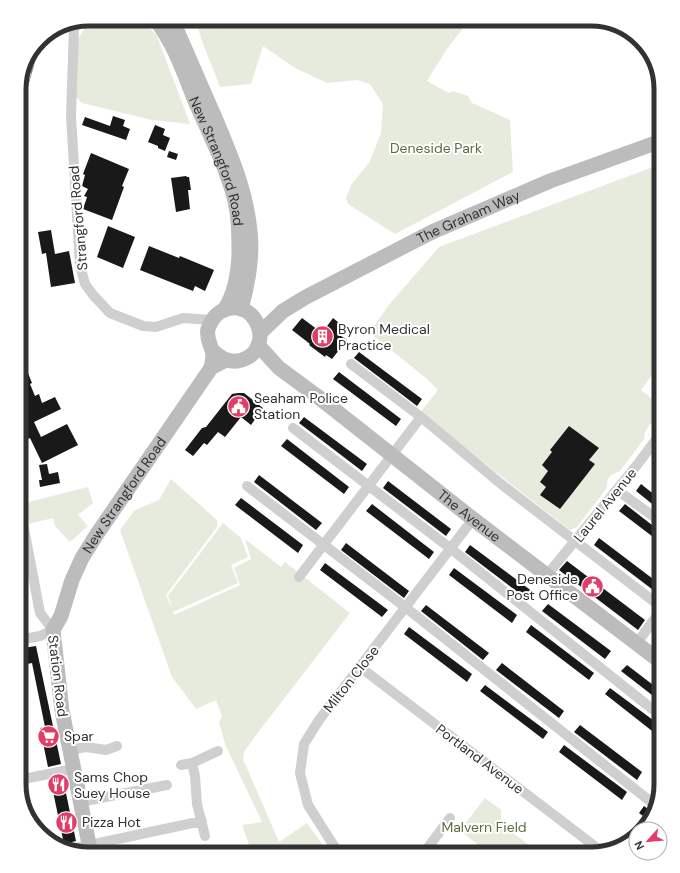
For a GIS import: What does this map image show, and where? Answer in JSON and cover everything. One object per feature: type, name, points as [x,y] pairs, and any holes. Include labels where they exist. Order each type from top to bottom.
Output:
[{"type":"main road","name":"New Strangford Road","points":[[160,26],[178,59],[221,159],[234,198],[238,222],[239,263],[232,299],[224,310]]},
{"type":"main road","name":"New Strangford Road","points":[[176,26],[231,156],[240,180],[246,205],[250,232],[249,279],[241,309]]},
{"type":"main road","name":"The Graham Way","points":[[256,338],[283,311],[306,297],[432,232],[550,182],[654,143]]},
{"type":"main road","points":[[232,308],[241,309],[250,313],[256,338],[243,360],[226,360],[218,356],[212,350],[208,341],[210,326],[217,314],[224,310],[232,308]]},
{"type":"main road","name":"The Avenue","points":[[256,338],[279,368],[473,519],[654,656]]},
{"type":"main road","points":[[211,368],[212,350]]},
{"type":"main road","name":"New Strangford Road","points":[[53,630],[61,616],[72,580],[82,558],[97,534],[211,368],[226,360]]},
{"type":"main road","name":"Station Road","points":[[53,630],[59,690],[69,750],[89,847]]},
{"type":"street","name":"Strangford Road","points":[[74,28],[71,116],[80,265],[85,284],[110,313],[143,326],[156,328],[175,320],[191,317],[203,326],[210,326]]},
{"type":"street","points":[[351,364],[421,417],[501,484],[654,604]]},
{"type":"street","points":[[299,578],[421,417]]},
{"type":"street","points":[[293,428],[450,548],[654,710]]},
{"type":"street","name":"Laurel Avenue","points":[[547,575],[654,444]]},
{"type":"street","points":[[247,486],[405,607],[651,801]]},
{"type":"street","points":[[617,490],[654,517]]},
{"type":"street","name":"Milton Close","points":[[335,847],[308,805],[300,773],[304,744],[319,720],[473,519]]},
{"type":"street","name":"Station Road","points":[[26,539],[40,613],[53,630]]},
{"type":"street","points":[[637,643],[654,619]]},
{"type":"street","points":[[26,639],[40,636],[53,630]]},
{"type":"street","name":"Portland Avenue","points":[[360,667],[595,846]]},
{"type":"street","points":[[69,750],[86,747],[106,750],[117,746]]},
{"type":"street","points":[[181,765],[192,763],[218,751]]},
{"type":"street","points":[[192,763],[195,776],[197,804],[205,836]]},
{"type":"street","points":[[26,779],[73,769]]},
{"type":"street","points":[[80,802],[167,785]]},
{"type":"street","points":[[428,847],[450,818]]},
{"type":"street","points":[[102,847],[202,821]]},
{"type":"green space","points":[[86,26],[148,26],[157,36],[190,124],[152,120],[82,103],[76,97],[78,39]]},
{"type":"green space","name":"Deneside Park","points":[[197,26],[465,26],[447,49],[427,81],[449,93],[453,91],[468,96],[472,103],[510,120],[513,172],[395,234],[348,204],[346,198],[351,185],[369,163],[381,133],[383,104],[370,84],[357,80],[327,83],[295,68],[263,46],[251,84],[220,87]]},
{"type":"green space","points":[[654,167],[654,372],[641,390],[654,400],[654,423],[650,424],[645,432],[644,439],[620,471],[611,475],[608,479],[606,489],[577,527],[570,530],[420,413],[438,390],[427,379],[370,333],[388,306],[439,247]]},
{"type":"green space","points":[[171,479],[217,520],[217,527],[166,595],[173,611],[168,596],[223,523],[241,538],[248,557],[231,565],[238,583],[173,612],[174,615],[240,585],[234,568],[251,559],[245,539],[281,567],[285,562],[350,613],[260,730],[244,752],[243,759],[279,842],[307,823],[324,847],[251,847],[249,845],[242,825],[262,822],[225,744],[219,722],[222,716],[216,700],[196,709],[172,677],[120,530],[135,510],[159,500]]},
{"type":"green space","points":[[88,487],[93,503],[78,515],[88,526],[70,542],[55,526],[53,518],[29,524],[26,503]]},
{"type":"green space","name":"Malvern Field","points":[[485,798],[501,810],[501,824],[532,847],[475,847],[477,844],[461,831]]},
{"type":"building","points":[[113,116],[125,120],[123,126],[130,129],[126,140],[82,125],[85,117],[110,126]]},
{"type":"building","points":[[155,125],[165,129],[163,135],[170,138],[165,151],[148,142]]},
{"type":"building","points":[[169,151],[178,154],[176,160],[167,157]]},
{"type":"building","points":[[91,153],[129,169],[122,186],[124,187],[112,220],[83,209],[87,197],[84,196],[88,189],[82,186],[85,175],[83,174]]},
{"type":"building","points":[[189,177],[191,190],[188,190],[190,209],[176,212],[171,178]]},
{"type":"building","points":[[108,226],[135,237],[123,268],[97,257]]},
{"type":"building","points":[[51,230],[55,254],[69,251],[75,283],[51,287],[46,253],[42,254],[38,232]]},
{"type":"building","points":[[149,246],[179,258],[180,256],[214,270],[205,291],[195,286],[193,291],[140,270]]},
{"type":"building","name":"Byron Medical Practice","points":[[302,318],[322,333],[333,318],[344,327],[338,334],[347,340],[332,359],[326,355],[325,357],[292,330]]},
{"type":"building","points":[[359,352],[422,399],[417,406],[354,358]]},
{"type":"building","points":[[339,372],[401,419],[396,426],[333,379]]},
{"type":"building","points":[[28,373],[32,383],[30,384],[35,396],[39,394],[42,403],[55,397],[61,409],[34,422],[41,437],[67,424],[78,445],[42,463],[30,438],[26,440],[26,374]]},
{"type":"building","points":[[244,393],[263,408],[251,425],[241,417],[225,437],[218,432],[207,445],[204,443],[193,456],[185,450],[202,428],[206,427],[232,394]]},
{"type":"building","points":[[304,417],[367,464],[362,471],[299,423]]},
{"type":"building","points":[[569,426],[599,448],[589,460],[595,464],[560,509],[540,495],[546,487],[540,482],[548,471],[542,465],[552,452],[550,450]]},
{"type":"building","points":[[287,439],[349,487],[344,494],[281,446]]},
{"type":"building","points":[[47,464],[49,474],[58,472],[60,483],[40,487],[39,480],[42,480],[39,465]]},
{"type":"building","points":[[259,475],[322,523],[316,530],[254,482]]},
{"type":"building","points":[[388,481],[451,529],[446,536],[383,488]]},
{"type":"building","points":[[641,484],[654,494],[654,505],[636,491]]},
{"type":"building","points":[[241,498],[303,545],[298,553],[235,505]]},
{"type":"building","points":[[372,504],[434,552],[429,559],[366,511]]},
{"type":"building","points":[[625,504],[654,527],[654,538],[619,511]]},
{"type":"building","points":[[599,538],[654,580],[654,591],[594,545]]},
{"type":"building","points":[[346,543],[409,591],[404,598],[341,550]]},
{"type":"building","points":[[470,545],[533,592],[528,600],[465,552]]},
{"type":"building","points":[[567,561],[645,620],[638,630],[559,570]]},
{"type":"building","points":[[325,563],[388,610],[382,617],[320,570]]},
{"type":"building","points":[[454,568],[517,615],[512,623],[449,575]]},
{"type":"building","points":[[548,604],[611,651],[605,659],[542,611]]},
{"type":"building","points":[[426,605],[489,653],[483,660],[421,611]]},
{"type":"building","points":[[531,625],[594,673],[589,680],[526,632]]},
{"type":"building","points":[[409,627],[472,674],[467,682],[404,634]]},
{"type":"building","points":[[36,646],[61,764],[48,767],[40,728],[45,727],[32,663],[27,664],[26,660],[26,648]]},
{"type":"building","points":[[502,663],[564,711],[559,718],[496,670]]},
{"type":"building","points":[[627,665],[654,686],[654,697],[621,671]]},
{"type":"building","points":[[485,685],[548,732],[543,739],[480,691]]},
{"type":"building","points":[[610,688],[654,721],[654,732],[605,694]]},
{"type":"building","points":[[580,725],[642,772],[637,780],[574,732]]},
{"type":"building","points":[[564,745],[627,792],[622,800],[559,752]]},
{"type":"building","points":[[63,779],[76,841],[68,843],[63,841],[51,782]]},
{"type":"building","points":[[644,806],[648,809],[645,817],[639,813]]},
{"type":"waterway","points":[[221,28],[226,26]]},
{"type":"railway","points":[[26,86],[34,58]]},
{"type":"place","name":"Byron Medical Practice","points":[[322,337]]},
{"type":"place","name":"Seaham Police Station","points":[[238,406]]},
{"type":"place","name":"Deneside Post Office","points":[[593,587]]},
{"type":"place","name":"Spar","points":[[48,736]]},
{"type":"place","name":"Sams Chop Suey House","points":[[58,785]]},
{"type":"place","name":"Pizza Hot","points":[[66,822]]}]
